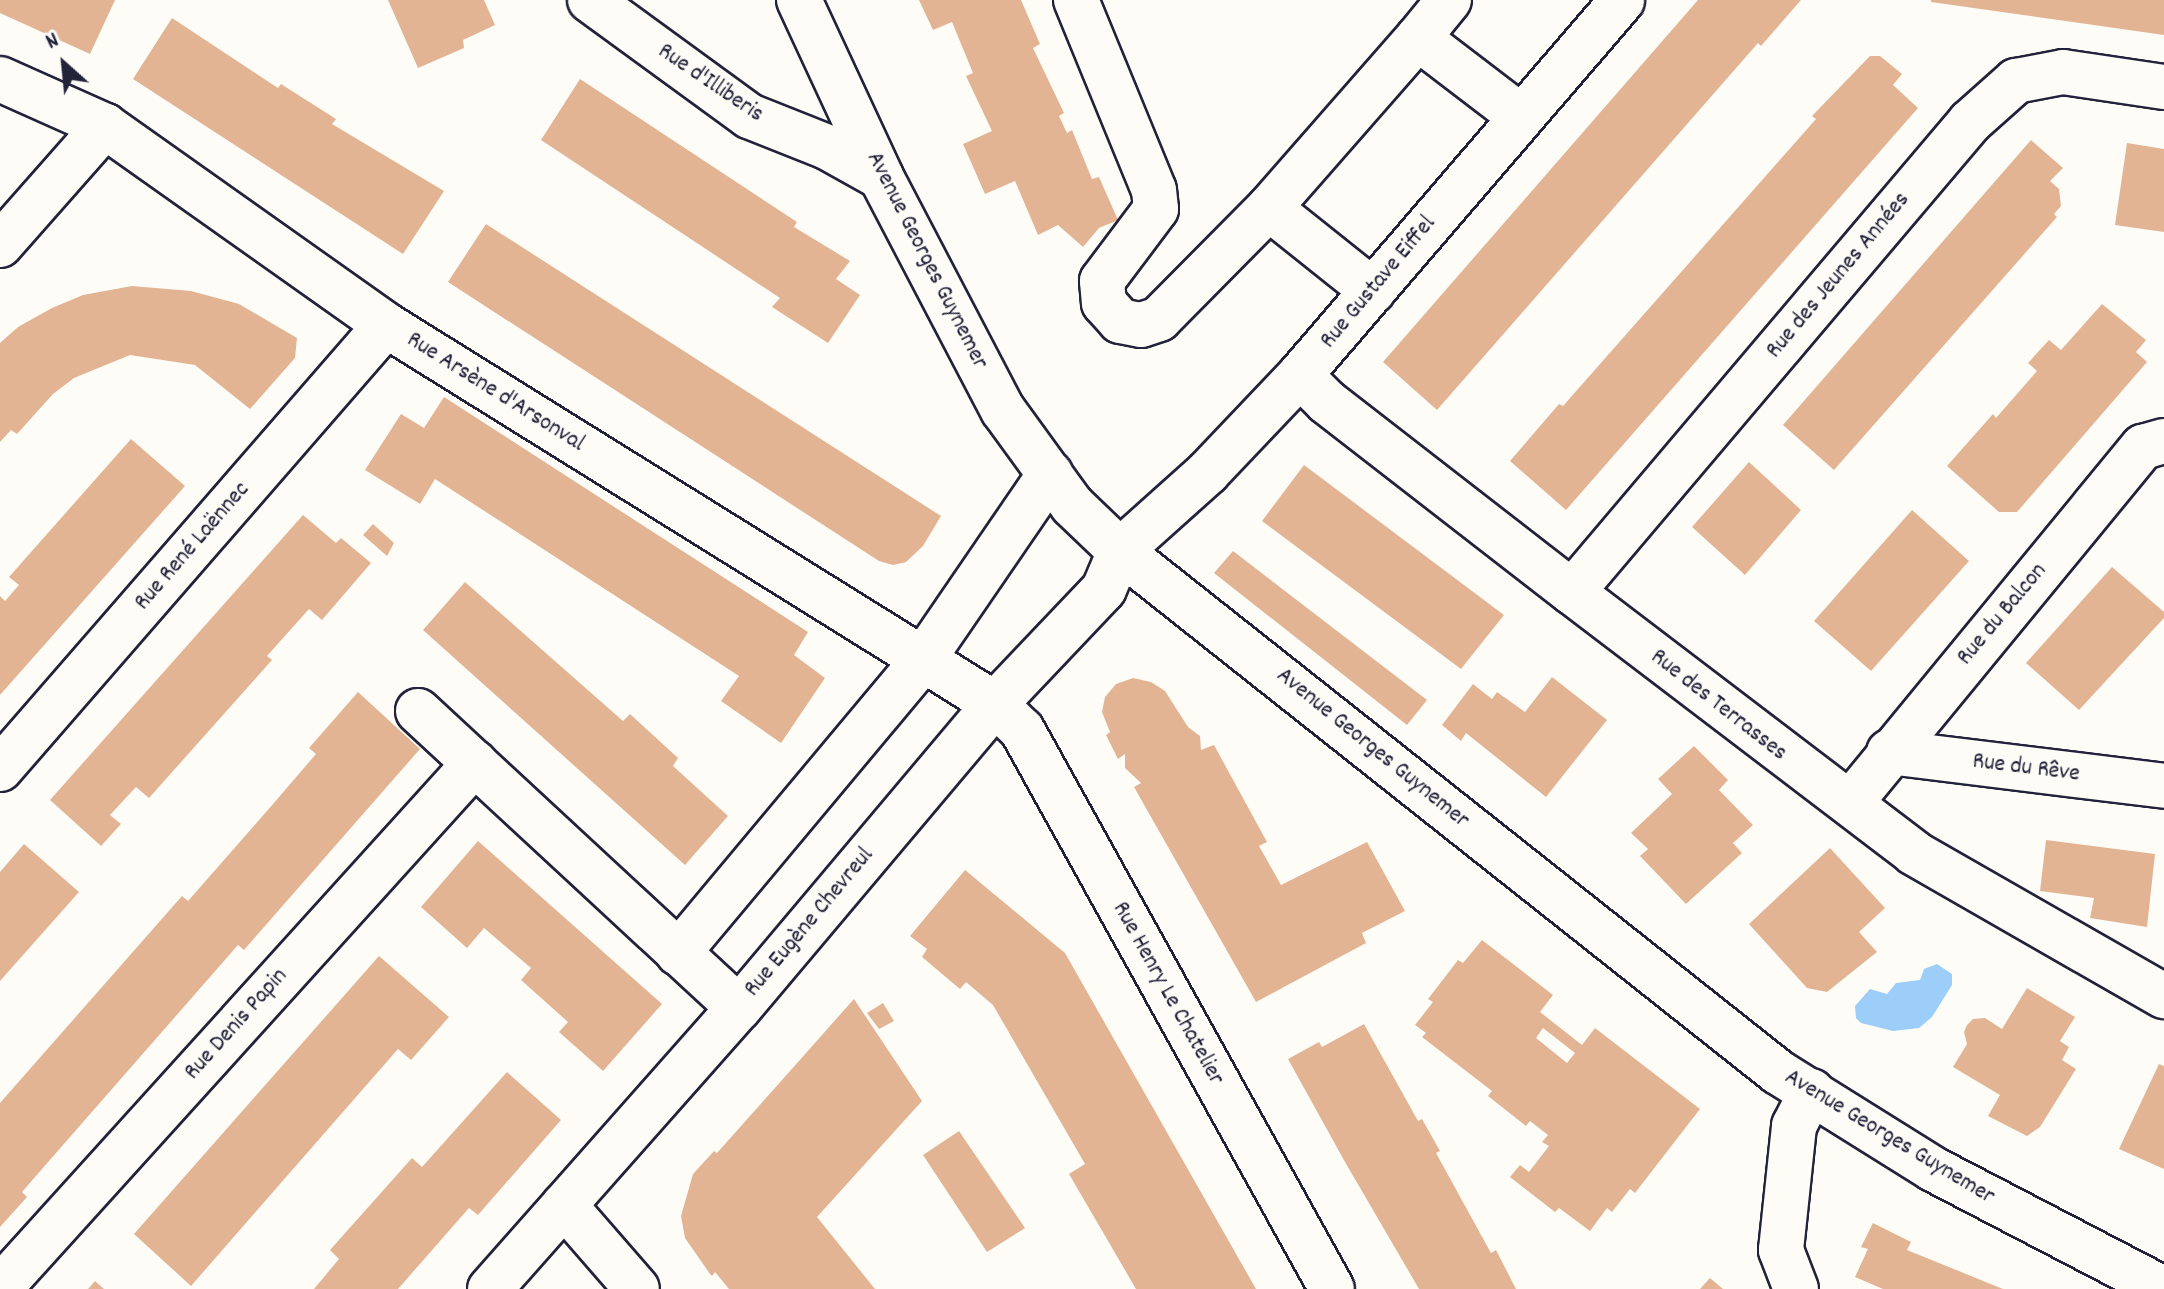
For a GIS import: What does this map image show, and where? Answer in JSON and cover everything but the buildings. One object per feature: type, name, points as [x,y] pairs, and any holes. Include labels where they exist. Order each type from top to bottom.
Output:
[{"type":"street","name":"Rue d'Illiberis","points":[[590,0],[749,116],[827,147],[881,177]]},
{"type":"street","name":"Avenue Georges Guynemer","points":[[799,0],[881,177],[1003,410],[1072,505],[1120,551],[1778,1072],[1933,1169],[2164,1289]]},
{"type":"street","points":[[1076,0],[1154,190],[1156,209],[1102,281],[1104,303],[1120,321],[1141,325],[1159,319],[1269,208],[1449,0]]},
{"type":"street","name":"Rue Gustave Eiffel","points":[[1120,551],[1208,472],[1300,375],[1622,0]]},
{"type":"street","points":[[1418,38],[1520,116]]},
{"type":"street","name":"Rue des Jeunes Années","points":[[1572,592],[1970,122],[2016,81],[2063,72],[2164,87]]},
{"type":"street","name":"Rue Arsène d'Arsonval","points":[[0,79],[105,126],[386,325],[995,704]]},
{"type":"street","points":[[0,245],[105,126]]},
{"type":"street","points":[[1269,208],[1373,291]]},
{"type":"street","name":"Rue René Laënnec","points":[[0,769],[386,325]]},
{"type":"street","name":"Rue des Terrasses","points":[[1300,375],[1327,402],[1781,755],[1851,802],[1914,853],[2164,996]]},
{"type":"street","name":"Rue du Balcon","points":[[1851,802],[1889,752],[2143,447],[2164,441]]},
{"type":"street","points":[[678,953],[922,661],[1050,474]]},
{"type":"street","name":"Rue Eugène Chevreul","points":[[490,1289],[739,1008],[995,704],[1104,589],[1120,551]]},
{"type":"street","name":"Rue Henry Le Chatelier","points":[[995,704],[1022,730],[1332,1289]]},
{"type":"street","points":[[418,711],[739,1008]]},
{"type":"street","name":"Rue du Rêve","points":[[1889,752],[2164,786]]},
{"type":"street","name":"Rue Denis Papin","points":[[0,1288],[475,763]]},
{"type":"street","points":[[1796,1289],[1781,1250],[1794,1126],[1812,1091]]},
{"type":"street","points":[[564,1205],[637,1289]]},
{"type":"water","points":[[1937,964],[1952,974],[1952,985],[1932,1017],[1919,1028],[1893,1031],[1861,1023],[1856,1018],[1855,1006],[1870,989],[1887,994],[1896,983],[1920,980],[1924,969]]}]
